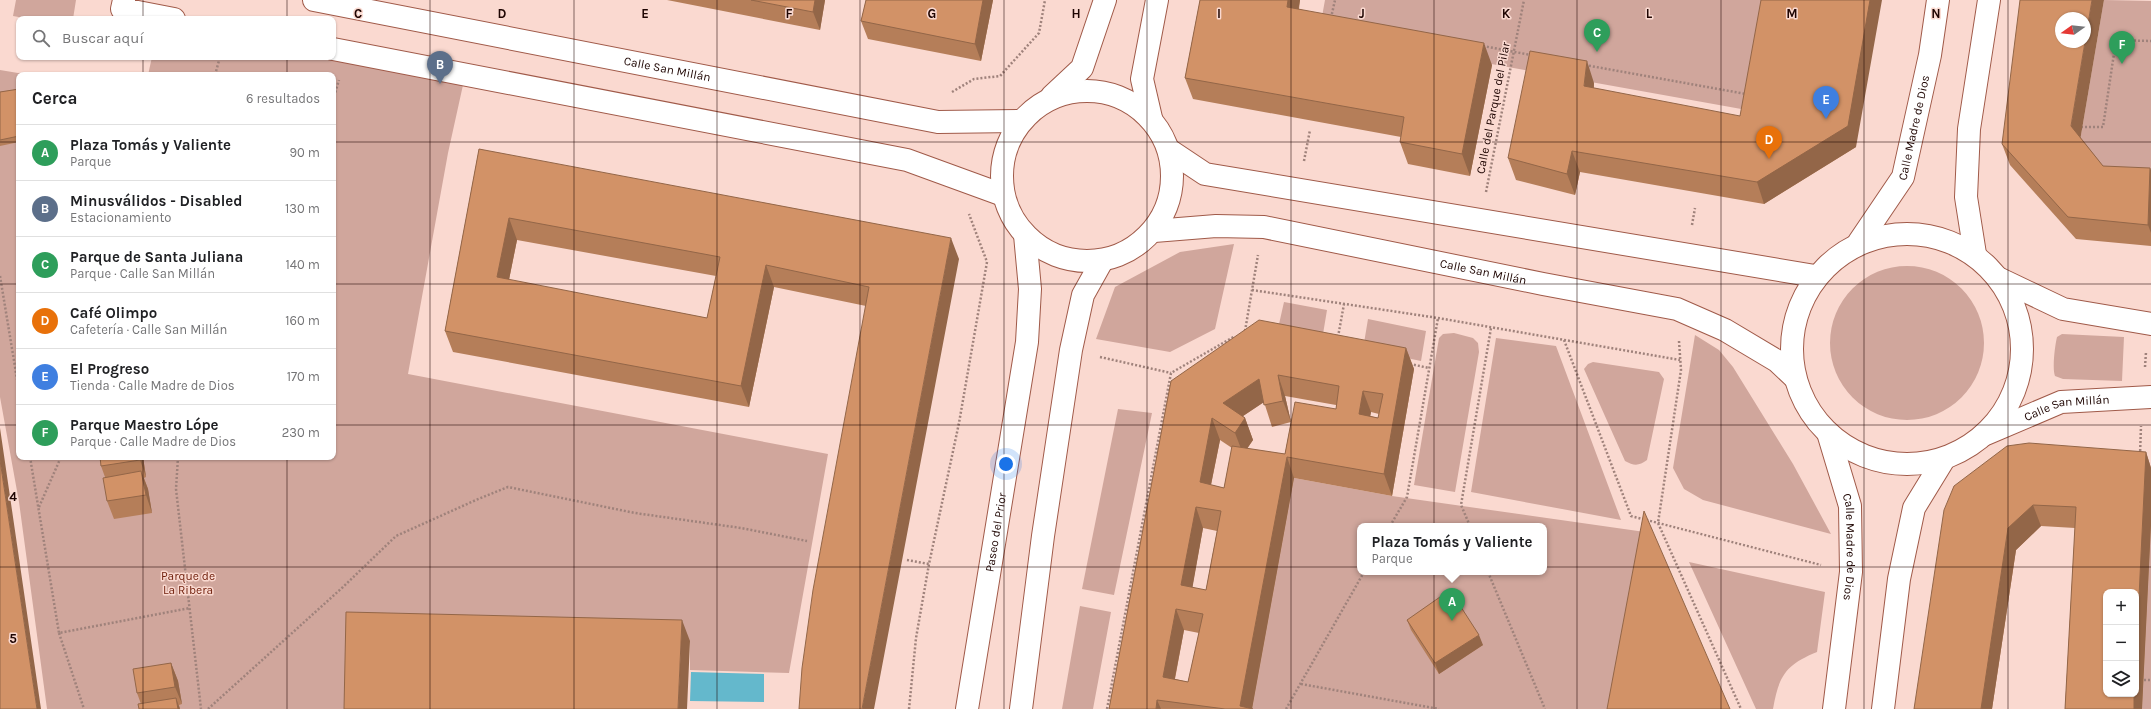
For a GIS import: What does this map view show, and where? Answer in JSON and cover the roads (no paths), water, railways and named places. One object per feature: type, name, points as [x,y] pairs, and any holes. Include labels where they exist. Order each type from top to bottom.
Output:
[{"type":"street","points":[[124,0],[122,8],[160,16]]},
{"type":"street","name":"Calle San Millán","points":[[314,0],[938,122],[1021,121]]},
{"type":"street","points":[[1048,100],[1074,91],[1102,92],[1128,101],[1150,118],[1162,133],[1168,150],[1173,178],[1168,206],[1154,231],[1139,245],[1127,252],[1102,261],[1074,261],[1047,252],[1025,235],[1011,216],[1003,195],[1002,168],[1008,143],[1021,121],[1048,100],[1082,68],[1105,0]]},
{"type":"street","points":[[1150,118],[1142,79],[1158,0]]},
{"type":"street","name":"Calle Madre de Dios","points":[[1859,242],[1903,177],[1930,55],[1938,0]]},
{"type":"street","points":[[1975,254],[1966,197],[1969,129],[1989,0]]},
{"type":"street","points":[[336,50],[907,160],[1003,195]]},
{"type":"street","points":[[1168,150],[1205,174],[1816,276]]},
{"type":"street","name":"Calle San Millán","points":[[1154,231],[1216,226],[1264,227],[1543,284],[1677,309],[1725,330],[1777,361],[1794,377]]},
{"type":"street","points":[[2000,279],[2020,322],[2023,362],[2011,402],[1986,434],[1944,459],[1924,464],[1884,463],[1864,457],[1829,436],[1800,395],[1794,377],[1791,359],[1791,335],[1800,303],[1816,276],[1837,255],[1859,242],[1880,235],[1920,232],[1975,254],[2000,279],[2063,310],[2150,324]]},
{"type":"street","name":"Paseo del Prior","points":[[967,709],[1027,342],[1030,289],[1025,235]]},
{"type":"street","points":[[1021,709],[1043,536],[1071,350],[1083,295],[1102,261]]},
{"type":"street","name":"Calle San Millán","points":[[1986,434],[2061,402],[2147,396]]},
{"type":"street","name":"Calle Madre de Dios","points":[[1829,436],[1850,506],[1851,572],[1834,709]]},
{"type":"street","points":[[1883,709],[1899,579],[1914,508],[1944,459]]},
{"type":"water","points":[[691,672],[764,674],[764,702],[690,701]]},
{"type":"place","name":"Parque de Santa Juliana","points":[[1597,52]]},
{"type":"place","name":"Parque Maestro Lópe","points":[[2122,64]]},
{"type":"place","name":"Minusválidos - Disabled","points":[[440,84]]},
{"type":"place","name":"El Progreso","points":[[1826,119]]},
{"type":"place","name":"Café Olimpo","points":[[1769,159]]},
{"type":"place","name":"Plaza Tomás y Valiente","points":[[1452,621]]},
{"type":"park label","name":"Parque de La Ribera","points":[[188,583]]}]
